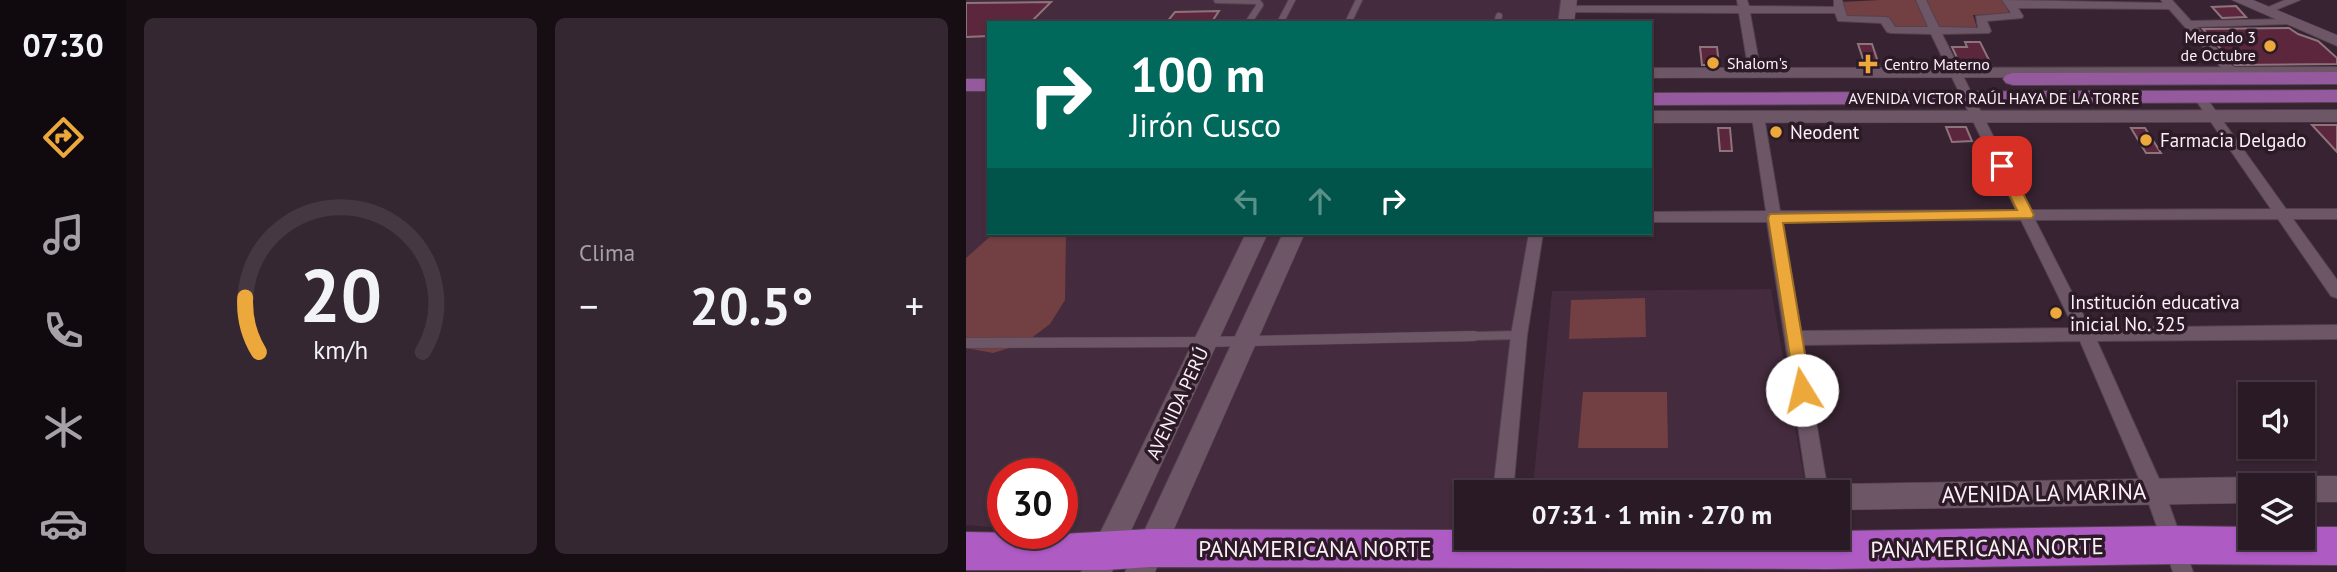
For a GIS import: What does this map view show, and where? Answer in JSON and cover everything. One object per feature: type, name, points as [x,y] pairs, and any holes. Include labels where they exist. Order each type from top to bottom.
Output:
[{"type":"highway","name":"PANAMERICANA NORTE","points":[[966,551],[1101,561],[1494,553],[1827,553],[2178,559],[2337,546]]},
{"type":"main road","name":"AVENIDA VICTOR RAÚL HAYA DE LA TORRE","points":[[1652,99],[1959,83],[2234,75],[2337,78]]},
{"type":"main road","name":"AVENIDA VICTOR RAÚL HAYA DE LA TORRE","points":[[1652,81],[1959,83],[2200,99],[2337,96]]},
{"type":"main road","points":[[966,85],[987,85]]},
{"type":"main road","points":[[966,99],[987,99]]},
{"type":"street","points":[[1921,0],[1959,83],[2085,334],[2154,490],[2178,559]]},
{"type":"street","points":[[2240,0],[2336,39]]},
{"type":"street","points":[[2264,11],[2295,0]]},
{"type":"street","points":[[1568,11],[1743,5],[1839,5],[1844,19],[1886,20],[1889,29],[1893,31],[1985,31],[1980,18],[2013,7],[2169,3],[2234,75],[2337,72]]},
{"type":"street","points":[[1743,5],[1755,73]]},
{"type":"street","points":[[2187,24],[2290,21]]},
{"type":"street","points":[[1652,73],[1755,73],[1959,83]]},
{"type":"street","points":[[2200,99],[2337,292]]},
{"type":"street","points":[[1652,117],[2337,116]]},
{"type":"street","points":[[1758,117],[1816,480]]},
{"type":"street","points":[[1652,217],[2337,214]]},
{"type":"street","name":"AVENIDA PERÚ","points":[[1101,561],[1256,235]]},
{"type":"street","name":"AVENIDA PERÚ","points":[[1145,560],[1293,235]]},
{"type":"street","points":[[1504,480],[1519,335],[1536,235]]},
{"type":"street","points":[[1794,338],[2337,332]]},
{"type":"street","points":[[2315,489],[2337,489]]},
{"type":"street","name":"AVENIDA LA MARINA","points":[[1850,497],[2238,490]]},
{"type":"lane","points":[[1217,0],[1257,1],[1260,5],[1249,21]]},
{"type":"lane","points":[[1281,21],[1292,0]]},
{"type":"lane","points":[[1349,21],[1359,0]]},
{"type":"lane","points":[[966,343],[1205,342],[1519,335]]},
{"type":"shaded area","points":[[966,0],[1564,0],[1561,21],[987,21],[987,235],[1532,235],[1497,480],[1454,480],[1454,550],[1476,550],[1486,562],[1078,533],[1078,458],[987,458],[987,527],[966,525]]},
{"type":"shaded area","points":[[2002,0],[2010,14],[1973,15],[1977,28],[1893,28],[1887,17],[1844,17],[1840,2]]},
{"type":"shaded area","points":[[992,235],[1066,235],[1065,300],[1050,324],[1025,343],[993,353],[966,348],[966,258]]},
{"type":"shaded area","points":[[1771,289],[1804,480],[1534,480],[1552,291]]},
{"type":"shaded area","points":[[1645,298],[1646,337],[1569,339],[1571,300]]},
{"type":"shaded area","points":[[1583,392],[1667,392],[1668,448],[1578,448]]},
{"type":"building","points":[[1051,2],[1032,21],[987,21],[987,36],[966,37],[966,3]]},
{"type":"building","points":[[2236,6],[2246,17],[2222,18],[2212,7]]},
{"type":"building","points":[[1219,11],[1212,21],[1168,21],[1175,12]]},
{"type":"building","name":"Mercado 3 de Octubre","points":[[2289,28],[2318,41],[2337,58],[2337,64],[2235,65],[2203,29]]},
{"type":"building","points":[[1965,42],[1980,42],[1991,64],[1965,65],[1959,62],[1952,47],[1967,47]]},
{"type":"building","points":[[1858,44],[1872,44],[1879,65],[1865,65]]},
{"type":"building","points":[[1700,47],[1717,47],[1719,65],[1702,65]]},
{"type":"building","points":[[2312,125],[2337,125],[2337,152]]},
{"type":"building","points":[[1946,127],[1966,127],[1972,141],[1952,142]]},
{"type":"building","points":[[1718,128],[1730,128],[1732,151],[1720,151]]},
{"type":"building","name":"Farmacia Delgado","points":[[2131,128],[2145,128],[2161,153],[2146,153]]},
{"type":"place","name":"Mercado 3 de Octubre","points":[[2270,46]]},
{"type":"place","name":"Shalom's","points":[[1713,63]]},
{"type":"place","name":"Centro Materno","points":[[1868,64]]},
{"type":"place","name":"Neodent","points":[[1776,132]]},
{"type":"place","name":"Farmacia Delgado","points":[[2146,140]]},
{"type":"place","name":"Institución educativa inicial No. 325","points":[[2056,313]]},
{"type":"route","points":[[1802,390],[1775,218],[2027,215],[2002,166]]}]
